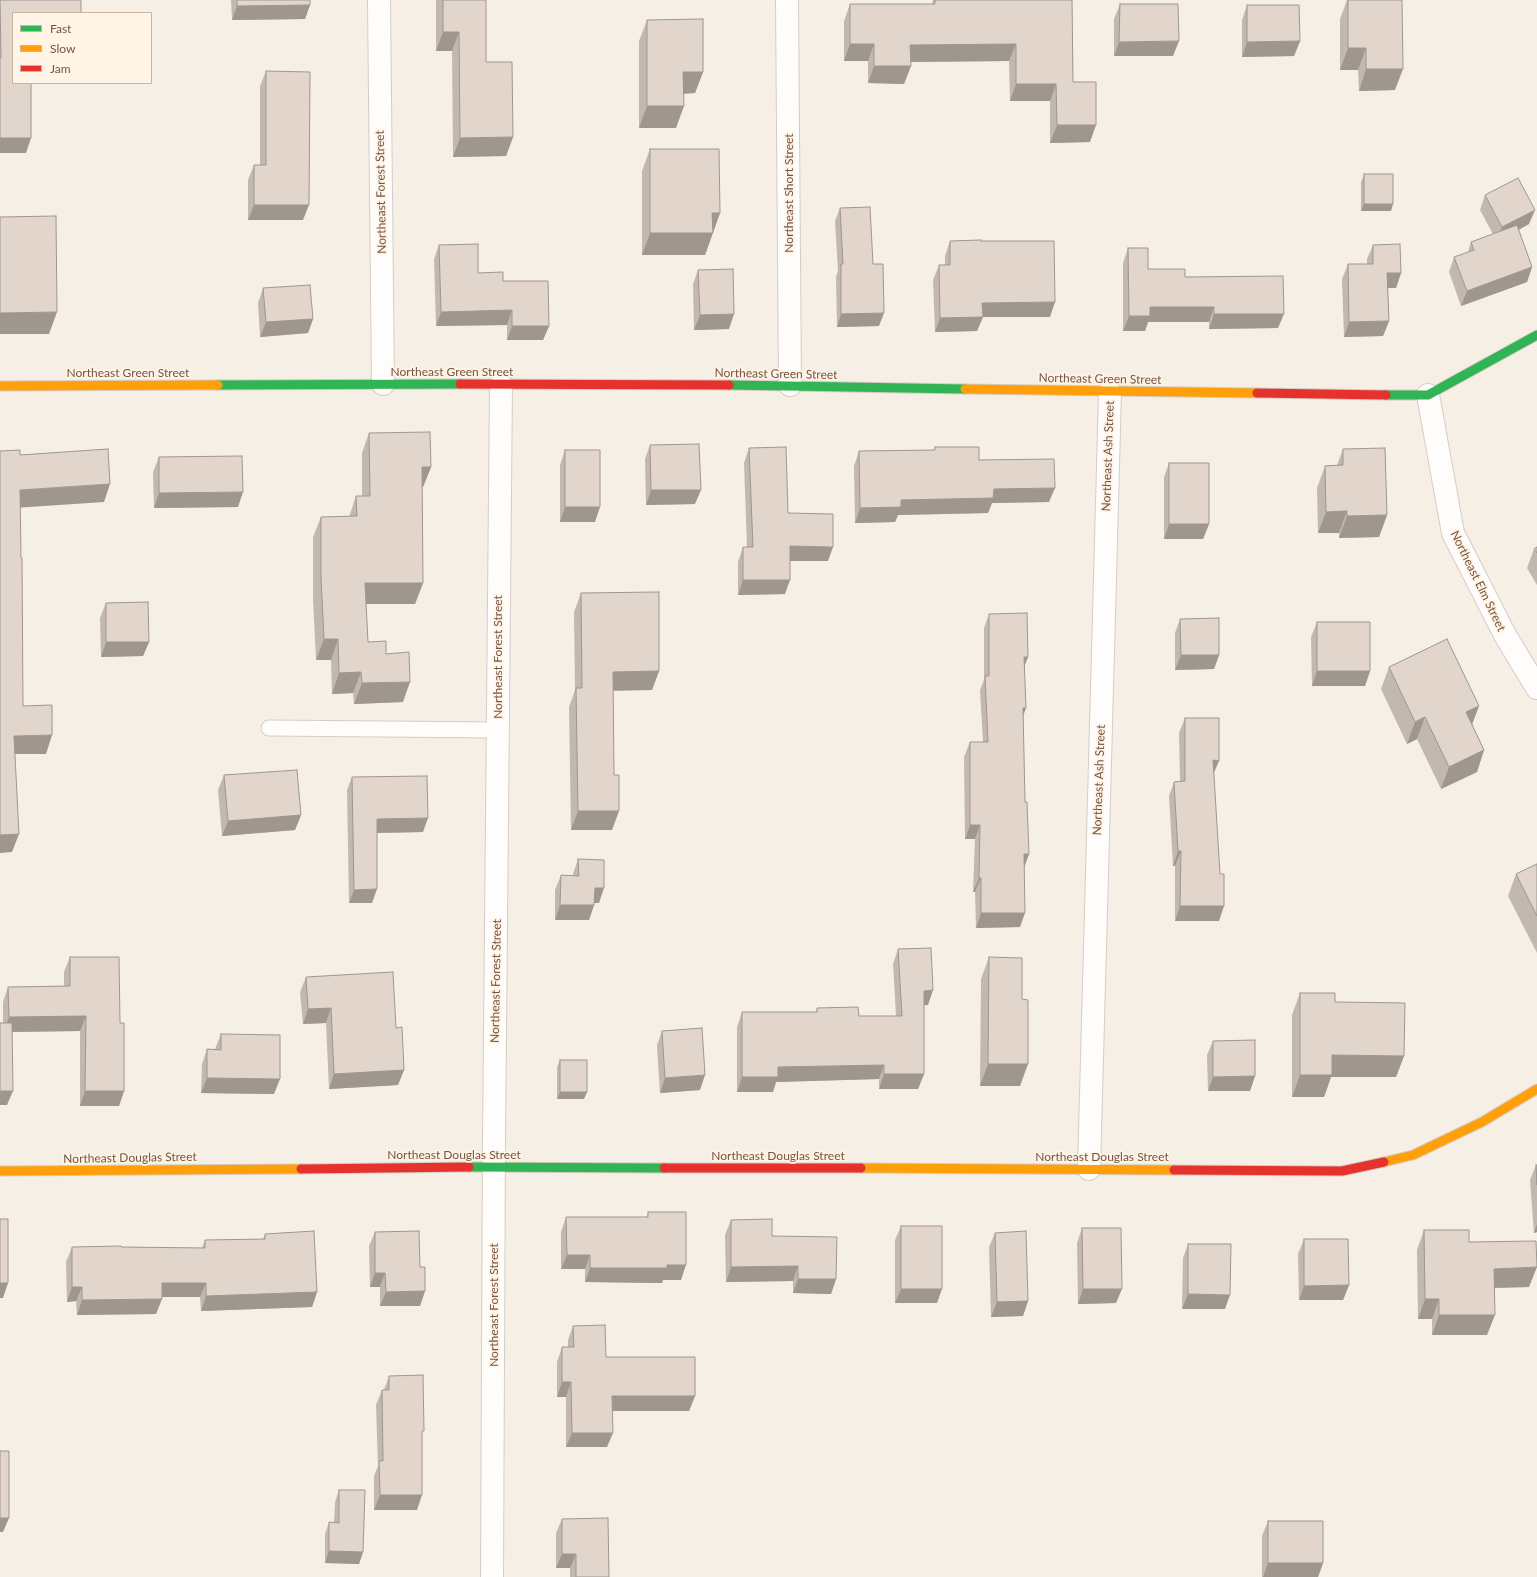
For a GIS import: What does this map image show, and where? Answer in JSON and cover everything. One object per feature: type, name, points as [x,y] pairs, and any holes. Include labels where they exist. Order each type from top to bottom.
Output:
[{"type":"street","name":"Northeast Forest Street","points":[[378,0],[383,384]]},
{"type":"street","name":"Northeast Short Street","points":[[787,0],[790,385]]},
{"type":"street","name":"Northeast Green Street","points":[[0,386],[383,384],[790,385],[1110,392],[1428,395],[1537,335]]},
{"type":"street","name":"Northeast Forest Street","points":[[492,1577],[501,385]]},
{"type":"street","name":"Northeast Ash Street","points":[[1089,1169],[1110,392]]},
{"type":"street","name":"Northeast Elm Street","points":[[1428,395],[1453,533],[1505,635],[1537,688]]},
{"type":"street","name":"Northeast Douglas Street","points":[[0,1172],[494,1167],[1089,1169],[1342,1172],[1413,1155],[1482,1122],[1537,1089]]},
{"type":"lane","points":[[268,728],[498,730]]},
{"type":"building","points":[[0,0],[81,0],[81,12],[12,12],[12,84],[31,84],[31,138],[0,138]]},
{"type":"building","points":[[237,0],[310,0],[310,5],[237,6]]},
{"type":"building","points":[[443,0],[486,0],[486,62],[512,62],[513,137],[460,138],[459,32],[443,32]]},
{"type":"building","points":[[935,0],[1072,0],[1073,82],[1096,82],[1096,125],[1057,125],[1056,84],[1016,84],[1016,44],[910,45],[911,66],[874,66],[874,44],[850,44],[850,4],[935,4]]},
{"type":"building","points":[[1348,0],[1402,0],[1403,69],[1366,69],[1366,48],[1348,48]]},
{"type":"building","points":[[1120,4],[1178,4],[1179,41],[1119,42]]},
{"type":"building","points":[[1247,5],[1299,5],[1300,41],[1247,42]]},
{"type":"building","points":[[703,19],[703,72],[683,72],[684,106],[647,106],[647,20]]},
{"type":"building","points":[[266,71],[310,72],[309,205],[254,205],[254,165],[266,165]]},
{"type":"building","points":[[650,149],[719,149],[720,213],[712,213],[713,233],[650,233]]},
{"type":"building","points":[[1364,174],[1393,174],[1393,204],[1364,204]]},
{"type":"building","points":[[1518,178],[1535,210],[1502,227],[1485,195]]},
{"type":"building","points":[[870,207],[873,264],[883,264],[884,313],[841,314],[841,264],[843,264],[840,208]]},
{"type":"building","points":[[56,216],[57,312],[0,313],[0,217]]},
{"type":"building","points":[[1517,225],[1532,267],[1467,291],[1454,257],[1474,250],[1471,242]]},
{"type":"building","points":[[950,241],[1054,241],[1055,302],[982,303],[983,317],[940,318],[939,265],[950,265]]},
{"type":"building","points":[[478,244],[478,273],[503,272],[503,281],[548,281],[549,326],[512,326],[512,310],[441,312],[439,245]]},
{"type":"building","points":[[1400,244],[1401,273],[1387,273],[1389,321],[1349,322],[1348,264],[1373,264],[1373,245]]},
{"type":"building","points":[[1128,248],[1148,248],[1148,269],[1185,269],[1185,277],[1283,276],[1284,314],[1214,314],[1214,307],[1150,307],[1150,316],[1129,316]]},
{"type":"building","points":[[733,269],[734,314],[700,315],[698,270]]},
{"type":"building","points":[[310,285],[313,319],[266,322],[263,288]]},
{"type":"building","points":[[430,432],[431,467],[422,467],[423,583],[365,583],[368,642],[386,641],[386,654],[409,652],[410,682],[362,683],[361,672],[339,673],[338,639],[324,639],[321,577],[321,517],[357,516],[356,496],[370,496],[369,433]]},
{"type":"building","points":[[699,444],[701,490],[651,490],[650,445]]},
{"type":"building","points":[[786,447],[788,513],[833,514],[833,547],[790,546],[790,580],[743,580],[743,547],[753,547],[749,448]]},
{"type":"building","points":[[935,447],[979,447],[979,460],[1054,459],[1055,488],[994,489],[993,498],[901,500],[901,507],[860,508],[859,451],[935,450]]},
{"type":"building","points":[[1385,448],[1387,515],[1347,516],[1347,511],[1326,512],[1325,466],[1343,465],[1343,449]]},
{"type":"building","points":[[108,449],[110,484],[20,490],[23,706],[52,705],[52,735],[14,736],[19,834],[0,835],[0,451],[20,450],[20,455]]},
{"type":"building","points":[[565,450],[600,450],[600,507],[565,507]]},
{"type":"building","points":[[242,456],[243,492],[159,493],[159,457]]},
{"type":"building","points":[[1169,463],[1209,463],[1209,524],[1169,524]]},
{"type":"building","points":[[659,592],[659,671],[613,672],[614,775],[619,775],[619,811],[578,811],[576,688],[582,688],[581,593]]},
{"type":"building","points":[[148,602],[149,642],[106,642],[106,603]]},
{"type":"building","points":[[1027,613],[1028,657],[1024,657],[1026,708],[1023,708],[1025,802],[1027,802],[1029,854],[1024,854],[1025,913],[981,913],[981,878],[979,878],[980,825],[970,825],[970,742],[988,742],[985,676],[989,676],[989,614]]},
{"type":"building","points":[[1219,618],[1219,655],[1181,655],[1180,619]]},
{"type":"building","points":[[1317,622],[1370,622],[1370,671],[1317,671]]},
{"type":"building","points":[[1447,639],[1479,706],[1466,712],[1484,750],[1449,767],[1425,717],[1415,722],[1389,667]]},
{"type":"building","points":[[1185,718],[1219,718],[1219,761],[1213,760],[1220,874],[1224,874],[1224,906],[1180,906],[1181,851],[1178,851],[1174,782],[1185,781]]},
{"type":"building","points":[[297,770],[301,815],[228,821],[224,775]]},
{"type":"building","points":[[427,776],[428,818],[377,819],[377,889],[354,890],[352,777]]},
{"type":"building","points":[[578,859],[604,860],[604,888],[595,888],[594,905],[560,905],[561,875],[579,876]]},
{"type":"building","points":[[1537,864],[1537,916],[1516,874]]},
{"type":"building","points":[[931,948],[933,990],[924,991],[924,1074],[884,1074],[884,1065],[778,1067],[778,1077],[742,1077],[742,1012],[817,1012],[817,1008],[858,1007],[859,1016],[902,1016],[898,949]]},
{"type":"building","points":[[70,957],[119,957],[120,1023],[124,1023],[124,1091],[85,1091],[86,1016],[9,1017],[8,987],[70,986]]},
{"type":"building","points":[[989,957],[1022,958],[1022,999],[1028,1000],[1028,1064],[988,1064]]},
{"type":"building","points":[[393,972],[396,1028],[402,1027],[404,1070],[334,1074],[331,1008],[308,1009],[306,977]]},
{"type":"building","points":[[1300,993],[1335,993],[1335,1002],[1405,1003],[1404,1056],[1332,1055],[1332,1075],[1300,1075]]},
{"type":"building","points":[[0,1023],[12,1023],[13,1091],[0,1091]]},
{"type":"building","points":[[702,1028],[705,1075],[665,1078],[662,1031]]},
{"type":"building","points":[[221,1034],[280,1035],[280,1079],[207,1078],[207,1049],[221,1050]]},
{"type":"building","points":[[1255,1040],[1255,1076],[1213,1077],[1213,1041]]},
{"type":"building","points":[[560,1060],[587,1060],[587,1092],[560,1092]]},
{"type":"building","points":[[648,1212],[686,1212],[686,1265],[667,1265],[667,1268],[590,1268],[590,1255],[567,1255],[566,1217],[648,1217]]},
{"type":"building","points":[[0,1219],[8,1219],[8,1283],[0,1283]]},
{"type":"building","points":[[772,1219],[772,1236],[837,1237],[836,1279],[798,1279],[798,1266],[731,1267],[731,1220]]},
{"type":"building","points":[[901,1226],[942,1226],[942,1289],[901,1289]]},
{"type":"building","points":[[1082,1228],[1121,1228],[1122,1289],[1083,1289]]},
{"type":"building","points":[[1424,1230],[1469,1230],[1469,1242],[1536,1241],[1537,1267],[1494,1269],[1495,1315],[1439,1315],[1439,1299],[1425,1299]]},
{"type":"building","points":[[314,1231],[317,1292],[206,1296],[206,1283],[162,1283],[162,1299],[82,1300],[82,1287],[72,1287],[72,1247],[121,1246],[205,1248],[205,1240],[265,1239],[265,1234]]},
{"type":"building","points":[[419,1231],[420,1267],[425,1267],[425,1291],[386,1292],[385,1273],[375,1273],[375,1232]]},
{"type":"building","points":[[1026,1231],[1028,1301],[997,1302],[995,1233]]},
{"type":"building","points":[[1304,1239],[1348,1239],[1349,1285],[1304,1286]]},
{"type":"building","points":[[1188,1244],[1231,1244],[1230,1295],[1188,1294]]},
{"type":"building","points":[[605,1325],[606,1357],[695,1357],[695,1396],[612,1396],[613,1433],[572,1433],[571,1382],[562,1382],[562,1347],[574,1347],[573,1326]]},
{"type":"building","points":[[423,1375],[424,1431],[422,1431],[422,1495],[380,1495],[379,1461],[383,1461],[382,1390],[389,1390],[389,1376]]},
{"type":"building","points":[[0,1451],[9,1451],[9,1518],[0,1518]]},
{"type":"building","points":[[339,1490],[365,1490],[363,1552],[329,1551],[329,1522],[339,1523]]},
{"type":"building","points":[[608,1518],[609,1577],[576,1577],[576,1554],[562,1554],[562,1519]]},
{"type":"building","points":[[1268,1521],[1323,1521],[1323,1563],[1268,1563]]},
{"type":"traffic: fast","points":[[1386,395],[1428,395],[1537,335]]},
{"type":"traffic: fast","points":[[218,385],[460,384]]},
{"type":"traffic: fast","points":[[729,385],[965,389]]},
{"type":"traffic: fast","points":[[469,1167],[664,1168]]},
{"type":"traffic: slow","points":[[0,386],[218,385]]},
{"type":"traffic: slow","points":[[965,389],[1257,393]]},
{"type":"traffic: slow","points":[[1384,1162],[1413,1155],[1482,1122],[1537,1089]]},
{"type":"traffic: slow","points":[[861,1168],[1174,1170]]},
{"type":"traffic: slow","points":[[0,1171],[301,1169]]},
{"type":"traffic: jam","points":[[460,384],[729,385]]},
{"type":"traffic: jam","points":[[1257,393],[1386,395]]},
{"type":"traffic: jam","points":[[1174,1170],[1342,1171],[1384,1162]]},
{"type":"traffic: jam","points":[[301,1169],[469,1167]]},
{"type":"traffic: jam","points":[[664,1168],[861,1168]]}]
